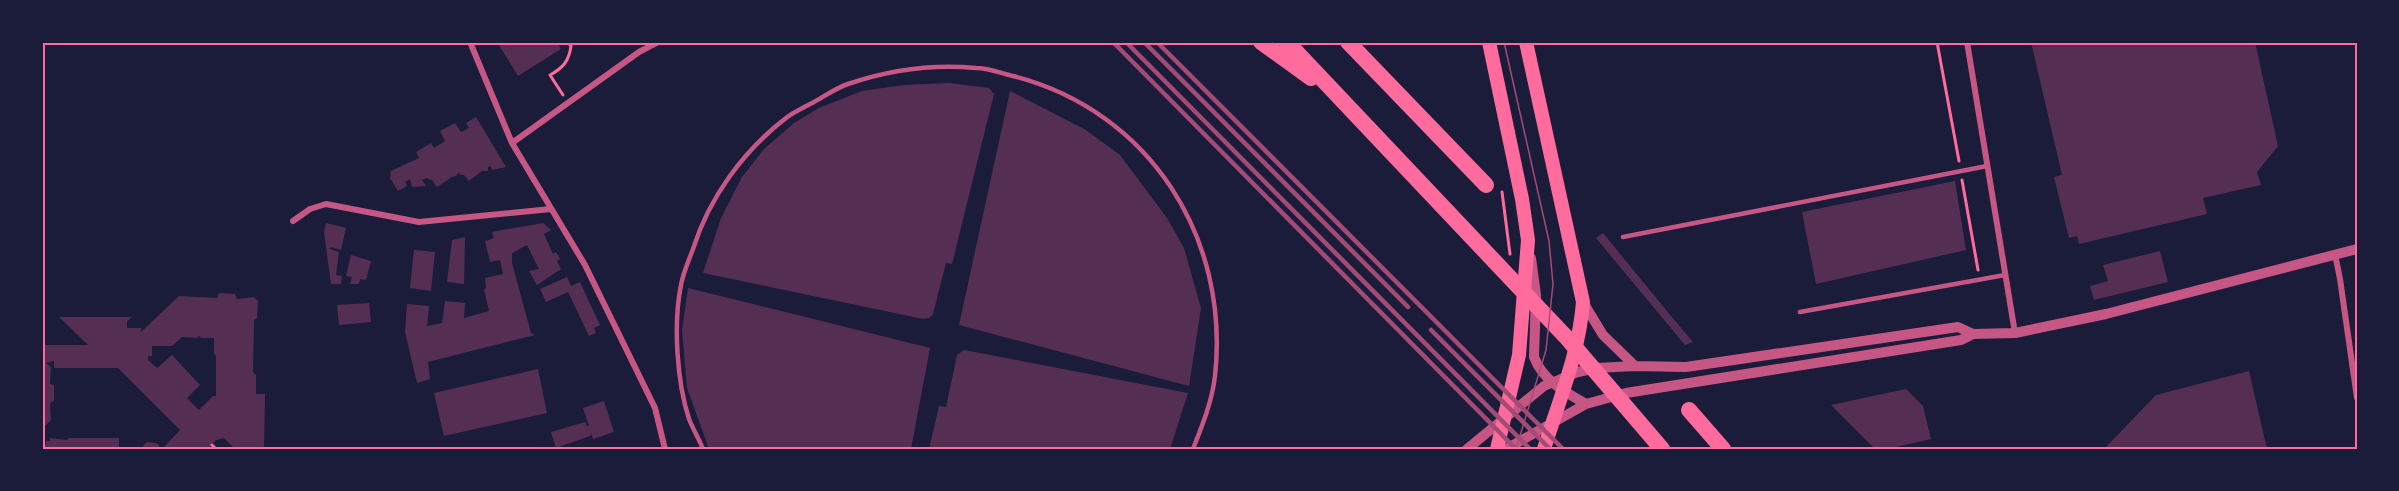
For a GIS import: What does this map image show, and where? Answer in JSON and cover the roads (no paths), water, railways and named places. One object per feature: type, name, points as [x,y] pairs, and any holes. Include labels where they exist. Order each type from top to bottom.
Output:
[{"type":"highway","points":[[1261,42],[1337,95]]},
{"type":"highway","points":[[1287,42],[1567,338],[1662,449]]},
{"type":"highway","points":[[1353,45],[1486,185]]},
{"type":"highway","points":[[1689,410],[1723,449]]},
{"type":"main road","points":[[1489,42],[1528,240],[1519,355],[1505,417],[1502,448]]},
{"type":"main road","points":[[1526,42],[1583,302],[1578,343],[1544,449]]},
{"type":"street","points":[[470,42],[512,143],[585,265],[655,408],[665,449]]},
{"type":"street","points":[[512,143],[639,52],[658,42]]},
{"type":"street","points":[[1967,42],[2015,333]]},
{"type":"street","points":[[293,221],[310,209],[326,204],[418,222],[551,209]]},
{"type":"street","points":[[1528,240],[1536,295],[1534,357],[1551,382],[1586,404]]},
{"type":"street","points":[[1484,436],[1502,448],[1586,404],[1626,393],[1961,340],[1973,334],[2015,333],[2106,314],[2357,249]]},
{"type":"street","points":[[2335,254],[2357,398]]},
{"type":"street","points":[[1583,302],[1603,335],[1635,366]]},
{"type":"street","points":[[1467,449],[1551,382],[1596,368],[1686,367],[1958,327],[1973,334]]},
{"type":"lane","points":[[703,449],[689,419],[676,353],[681,285],[702,221],[738,164],[787,118],[846,85],[911,68],[978,68],[1044,84],[1104,116],[1136,144],[1164,176],[1187,212],[1204,252],[1211,283],[1218,336],[1214,379],[1204,421],[1193,449]]},
{"type":"lane","points":[[1623,237],[1988,166]]},
{"type":"lane","points":[[1800,312],[2005,275]]},
{"type":"tram line","points":[[1504,42],[1549,241],[1553,284],[1546,350],[1516,449]]},
{"type":"railway","points":[[1113,42],[1516,449]]},
{"type":"railway","points":[[1126,42],[1530,449]]},
{"type":"railway","points":[[1144,42],[1408,307]]},
{"type":"railway","points":[[1157,42],[1563,449]]},
{"type":"railway","points":[[1431,330],[1550,449]]}]
